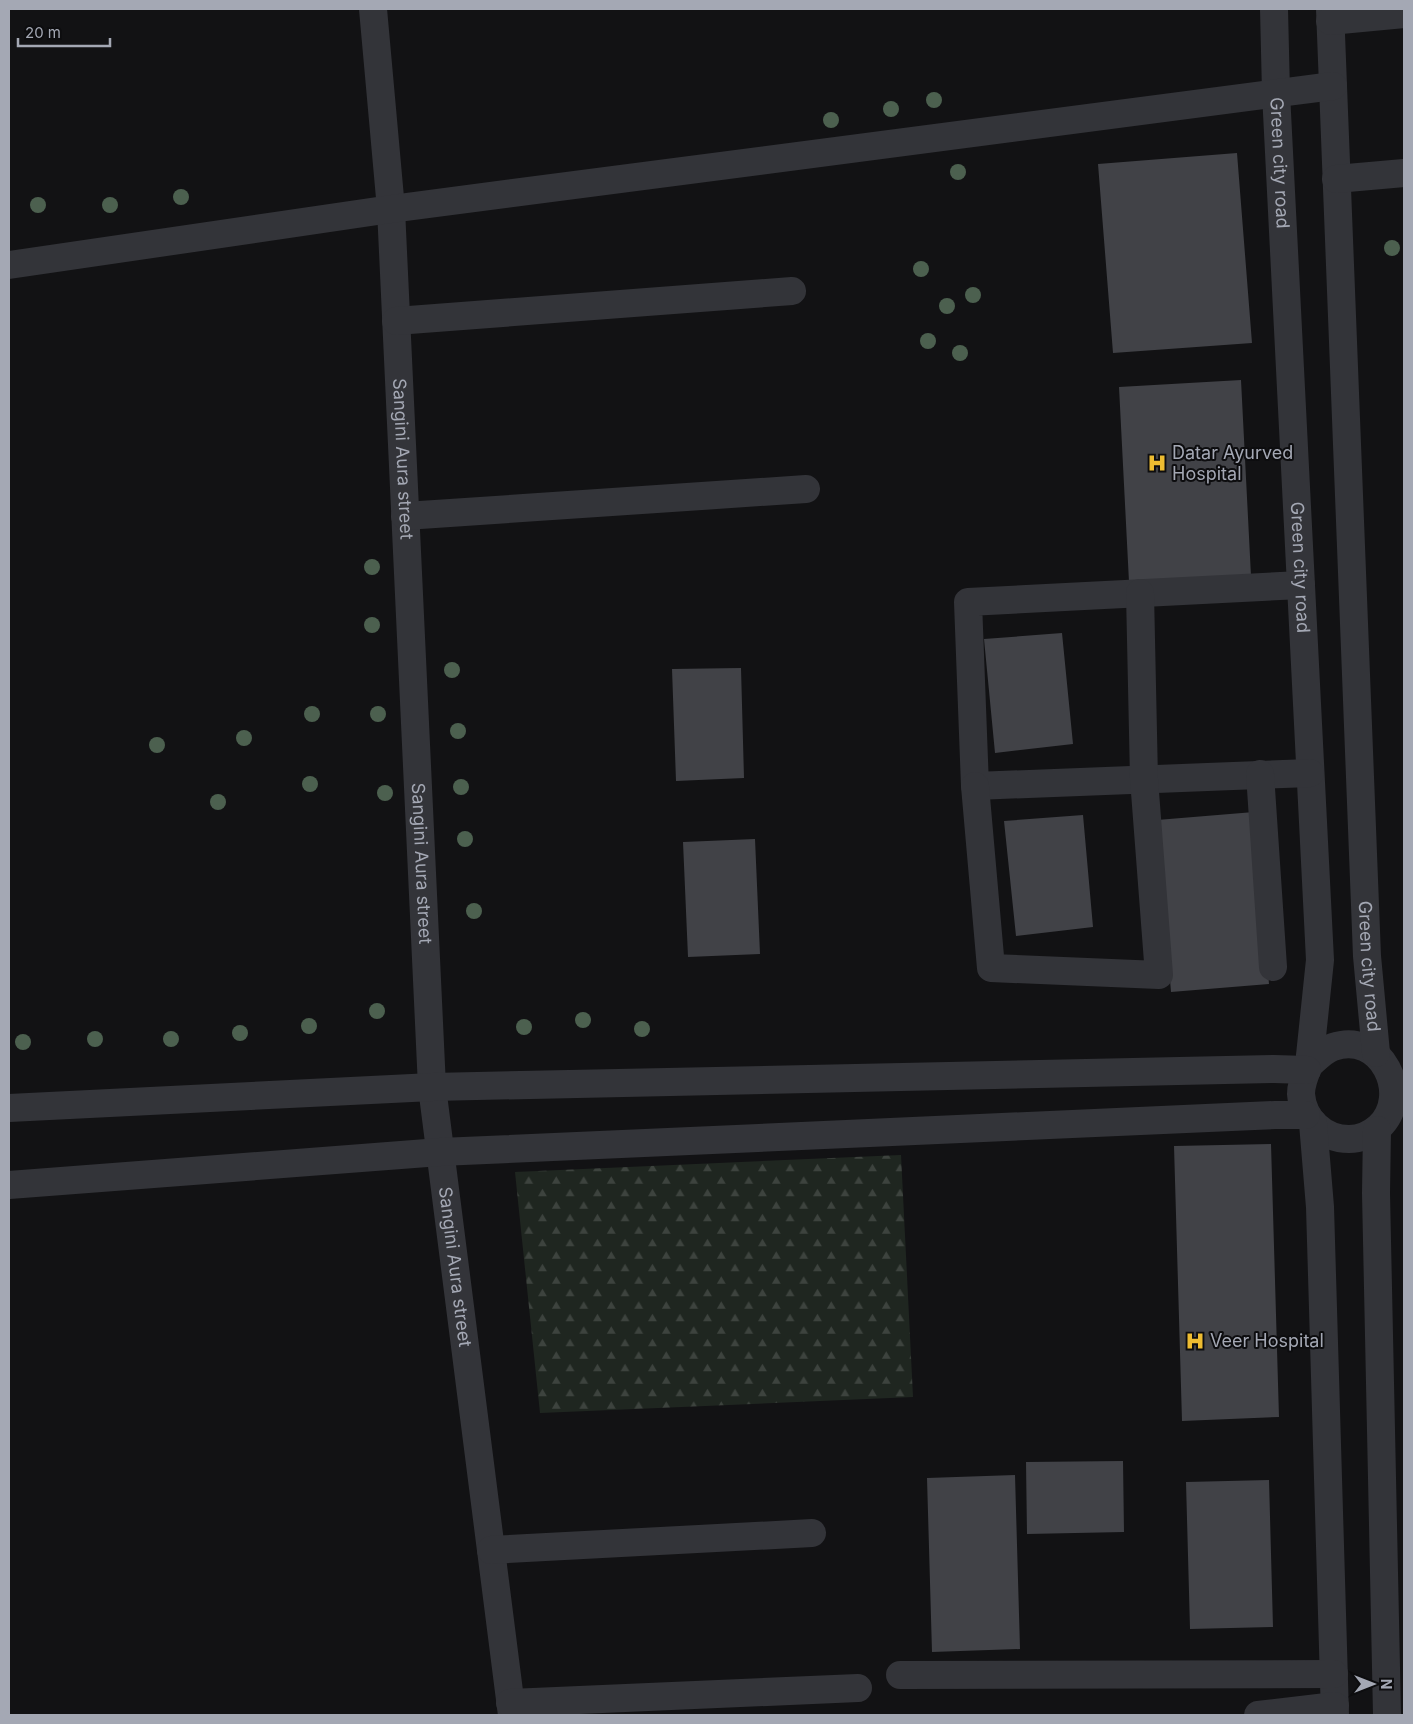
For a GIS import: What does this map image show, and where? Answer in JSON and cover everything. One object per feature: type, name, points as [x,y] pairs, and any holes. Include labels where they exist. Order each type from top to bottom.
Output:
[{"type":"street","name":"Sangini Aura street","points":[[373,9],[391,209],[432,1087],[511,1709]]},
{"type":"street","name":"Green city road","points":[[1274,9],[1276,93],[1320,960],[1308,1068]]},
{"type":"street","points":[[1330,15],[1404,14]]},
{"type":"street","name":"Green city road","points":[[1330,15],[1367,956],[1389,1060]]},
{"type":"street","points":[[9,265],[391,209],[1332,86]]},
{"type":"street","points":[[1336,178],[1404,173]]},
{"type":"street","points":[[396,321],[792,291]]},
{"type":"street","points":[[405,516],[806,489]]},
{"type":"street","points":[[1140,593],[1144,779],[1159,975],[992,968],[975,786],[968,602],[1140,593],[1301,585]]},
{"type":"street","points":[[975,786],[1310,772]]},
{"type":"street","points":[[1260,774],[1274,967]]},
{"type":"street","points":[[1258,1715],[1335,1711],[1320,1207],[1310,1119],[1301,1093],[1303,1078],[1308,1068],[1320,1054],[1334,1047],[1348,1044],[1363,1047],[1389,1060],[1396,1092],[1376,1203],[1387,1715]]},
{"type":"street","points":[[9,1108],[432,1087],[1308,1068]]},
{"type":"street","points":[[9,1185],[440,1152],[1265,1115],[1310,1119],[1325,1134],[1341,1139],[1357,1139],[1389,1125]]},
{"type":"street","points":[[491,1550],[812,1533]]},
{"type":"street","points":[[900,1675],[1334,1674]]},
{"type":"street","points":[[511,1709],[858,1688]]},
{"type":"green space","points":[[901,1155],[913,1397],[540,1413],[515,1172]]},
{"type":"building","points":[[1237,153],[1252,343],[1113,353],[1098,164]]},
{"type":"building","points":[[1241,380],[1251,576],[1129,582],[1119,387]]},
{"type":"building","points":[[1062,633],[1073,744],[995,753],[984,639]]},
{"type":"building","points":[[741,668],[744,778],[676,781],[672,669]]},
{"type":"building","points":[[1254,812],[1269,984],[1171,992],[1157,820]]},
{"type":"building","points":[[1083,815],[1093,927],[1016,936],[1004,821]]},
{"type":"building","points":[[755,839],[760,954],[688,957],[683,842]]},
{"type":"building","points":[[1271,1144],[1279,1417],[1182,1421],[1174,1146]]},
{"type":"building","points":[[1123,1461],[1124,1532],[1027,1534],[1026,1462]]},
{"type":"building","points":[[1015,1475],[1020,1649],[932,1652],[927,1478]]},
{"type":"building","points":[[1269,1480],[1273,1627],[1190,1629],[1186,1482]]},
{"type":"place","name":"Datar Ayurved Hospital","points":[[1157,463]]},
{"type":"place","name":"Veer Hospital","points":[[1195,1341]]}]
